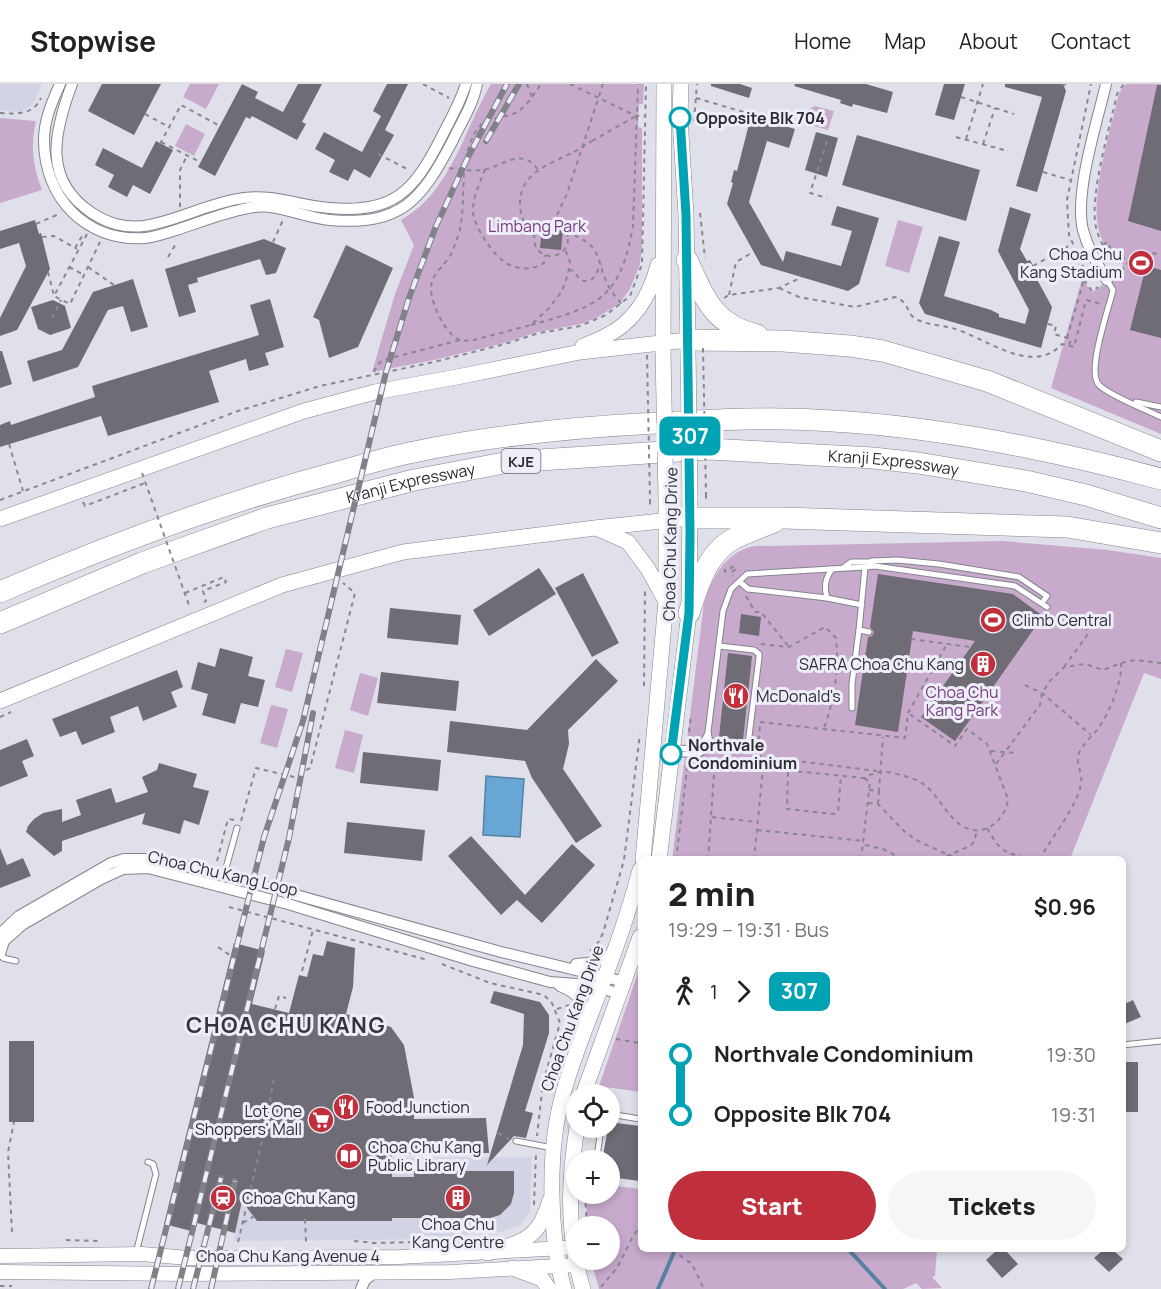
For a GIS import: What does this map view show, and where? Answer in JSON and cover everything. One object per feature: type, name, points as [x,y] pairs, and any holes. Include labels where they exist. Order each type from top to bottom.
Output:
[{"type":"highway","points":[[696,260],[710,308],[731,325],[746,332],[783,341]]},
{"type":"highway","points":[[693,346],[783,341],[883,351],[987,381],[1161,451]]},
{"type":"highway","name":"Kranji Expressway","points":[[0,592],[132,537],[279,488],[412,452],[503,436],[594,426],[783,419],[876,425],[939,432],[1033,447],[1161,479]]},
{"type":"highway","name":"Kranji Expressway","points":[[0,623],[142,563],[267,518],[414,480],[509,462],[709,449],[862,457],[918,463],[1026,481],[1086,495],[1161,518]]},
{"type":"highway","points":[[689,613],[699,583],[716,554],[732,539],[783,518]]},
{"type":"highway","points":[[690,519],[783,518],[1067,527],[1161,543]]},
{"type":"main road","name":"Choa Chu Kang Drive","points":[[643,856],[666,601],[666,520],[658,499],[663,347],[662,101],[664,84]]},
{"type":"main road","name":"Choa Chu Kang Drive","points":[[660,856],[680,751],[689,613],[690,519],[698,495],[693,346],[696,260],[686,215],[680,118],[681,84]]},
{"type":"main road","points":[[580,352],[583,346],[617,330],[647,298],[654,282],[664,240]]},
{"type":"main road","points":[[0,519],[304,411],[375,392],[580,352],[693,346]]},
{"type":"main road","points":[[0,701],[282,585],[403,552],[595,528],[690,519]]},
{"type":"main road","points":[[595,528],[628,542],[648,569],[666,601]]},
{"type":"main road","name":"Choa Chu Kang Drive","points":[[564,1289],[556,1248],[553,1192],[554,1148],[562,1096],[630,910],[638,878]]},
{"type":"main road","points":[[590,1084],[638,943]]},
{"type":"main road","points":[[562,1096],[566,1093]]},
{"type":"main road","points":[[488,1253],[517,1243],[536,1232],[545,1218],[553,1192]]},
{"type":"main road","points":[[512,1268],[542,1279],[549,1289]]},
{"type":"main road","points":[[583,1289],[584,1270]]},
{"type":"street","points":[[60,84],[50,106],[44,141],[51,182],[58,197],[70,211],[91,226],[117,236],[144,238],[260,206],[327,220],[358,222],[386,217],[409,204],[427,186],[469,108],[477,84]]},
{"type":"street","points":[[72,84],[62,111],[56,141],[57,163],[62,181],[82,206],[109,222],[130,227],[160,223],[240,198],[260,196],[327,208],[358,209],[380,204],[403,194],[418,179],[459,103],[466,84]]},
{"type":"street","points":[[1106,84],[1084,177],[1081,212],[1087,242],[1107,280]]},
{"type":"street","name":"Choa Chu Kang Loop","points":[[0,934],[19,916],[111,863],[124,859],[154,859],[224,875],[560,966],[623,988]]},
{"type":"street","points":[[154,859],[173,870],[176,875]]},
{"type":"street","name":"Choa Chu Kang Loop","points":[[0,953],[4,942],[22,926],[101,879],[123,869],[148,868],[288,904],[473,961],[550,981],[590,985],[603,982]]},
{"type":"street","points":[[87,876],[92,880],[101,879]]},
{"type":"street","points":[[392,936],[396,922]]},
{"type":"street","points":[[560,966],[591,964],[603,960],[615,951]]},
{"type":"street","points":[[550,981],[571,990],[581,1000],[584,1006],[584,1033]]},
{"type":"street","name":"Choa Chu Kang Avenue 4","points":[[0,1256],[399,1257],[566,1247]]},
{"type":"street","name":"Choa Chu Kang Avenue 4","points":[[0,1272],[187,1274],[450,1272],[566,1265]]},
{"type":"street","points":[[361,1289],[365,1280],[375,1272]]},
{"type":"lane","points":[[1107,280],[1113,290],[1099,346],[1094,378],[1109,392],[1161,417]]},
{"type":"lane","points":[[1126,400],[1161,407]]},
{"type":"lane","points":[[680,751],[704,752],[710,743],[708,732],[725,603],[731,589],[747,574],[865,567],[897,560],[939,564],[1019,577],[1047,596],[1044,600]]},
{"type":"lane","points":[[842,568],[851,562],[873,564],[1015,586],[1047,607]]},
{"type":"lane","points":[[852,708],[852,684],[865,567]]},
{"type":"lane","points":[[827,598],[824,588],[825,578],[832,569]]},
{"type":"lane","points":[[739,583],[748,589],[827,598],[862,605]]},
{"type":"lane","points":[[859,630],[869,632]]},
{"type":"lane","points":[[710,743],[742,746],[748,744],[759,658],[759,654],[754,650],[719,646]]},
{"type":"lane","points":[[855,661],[864,667]]},
{"type":"lane","points":[[852,684],[861,682]]},
{"type":"lane","points":[[680,751],[697,749],[708,732]]},
{"type":"lane","points":[[224,875],[237,828]]},
{"type":"lane","points":[[0,953],[3,958],[16,961]]},
{"type":"lane","points":[[1126,1045],[1161,1041]]},
{"type":"lane","points":[[620,1116],[638,1119]]},
{"type":"lane","points":[[516,1141],[554,1148]]},
{"type":"lane","points":[[135,1255],[156,1174],[156,1168],[148,1162]]},
{"type":"path","points":[[423,84],[451,99],[453,92]]},
{"type":"path","points":[[527,84],[532,97]]},
{"type":"path","points":[[460,340],[447,330],[434,302],[431,288],[435,272],[449,258],[458,234],[463,208],[467,151],[479,128],[491,118],[516,113],[541,84]]},
{"type":"path","points":[[570,84],[599,96],[636,116],[644,116]]},
{"type":"path","points":[[553,222],[567,194],[603,84]]},
{"type":"path","points":[[374,373],[377,365],[383,360],[460,340],[470,341],[574,313],[590,306],[610,289],[623,267],[633,226],[638,84]]},
{"type":"path","points":[[566,232],[591,245],[602,265],[610,289],[622,304],[630,296],[642,264],[645,84]]},
{"type":"path","points":[[694,131],[697,84]]},
{"type":"path","points":[[966,139],[983,84]]},
{"type":"path","points":[[1067,338],[1086,273],[1072,244],[1067,220],[1067,200],[1091,84]]},
{"type":"path","points":[[1124,84],[1117,94],[1095,201],[1096,226],[1103,244],[1107,242],[1112,251],[1120,252],[1128,264],[1146,265],[1150,252],[1159,255]]},
{"type":"path","points":[[0,114],[30,111],[38,104],[43,93]]},
{"type":"path","points":[[961,97],[1014,114]]},
{"type":"path","points":[[696,98],[754,115]]},
{"type":"path","points":[[200,162],[161,143],[181,105],[220,126]]},
{"type":"path","points":[[983,144],[995,108]]},
{"type":"path","points":[[145,114],[169,127]]},
{"type":"path","points":[[535,236],[543,224],[553,222],[562,226],[568,240],[565,249],[557,255],[545,255],[536,246],[535,236],[525,225],[520,211],[520,200],[525,182],[538,170],[636,116]]},
{"type":"path","points":[[471,124],[479,128]]},
{"type":"path","points":[[956,137],[1004,150]]},
{"type":"path","points":[[827,141],[810,193],[827,198]]},
{"type":"path","points":[[378,154],[412,171],[407,177]]},
{"type":"path","points":[[178,202],[180,170],[187,156]]},
{"type":"path","points":[[448,167],[464,171],[485,170],[524,158],[533,162],[538,170]]},
{"type":"path","points":[[485,170],[474,196],[472,212],[485,239],[501,260],[508,265],[537,267],[544,263],[545,255]]},
{"type":"path","points":[[1043,172],[1070,180]]},
{"type":"path","points":[[174,210],[180,208]]},
{"type":"path","points":[[36,224],[59,213]]},
{"type":"path","points":[[696,260],[700,213]]},
{"type":"path","points":[[273,242],[284,220]]},
{"type":"path","points":[[54,296],[85,234]]},
{"type":"path","points":[[42,237],[54,236],[77,249]]},
{"type":"path","points":[[168,257],[178,243],[177,239]]},
{"type":"path","points":[[1033,266],[1072,244]]},
{"type":"path","points":[[48,272],[54,296],[70,304],[99,246]]},
{"type":"path","points":[[531,325],[557,300],[570,262],[565,249]]},
{"type":"path","points":[[729,295],[736,262],[753,252]]},
{"type":"path","points":[[568,270],[574,271],[580,280],[590,281],[595,278],[598,268],[602,265]]},
{"type":"path","points":[[69,267],[84,275]]},
{"type":"path","points":[[88,267],[114,285]]},
{"type":"path","points":[[720,300],[729,295],[779,288],[802,277]]},
{"type":"path","points":[[779,288],[799,297],[855,307],[895,297],[907,304],[910,315],[916,319],[938,327],[951,328],[1033,358],[1056,351],[1062,344],[1074,347],[1086,300],[1110,306]]},
{"type":"path","points":[[52,318],[61,300]]},
{"type":"path","points":[[1048,324],[1056,326],[1053,334],[1071,339],[1069,346]]},
{"type":"path","points":[[693,346],[698,495],[706,504]]},
{"type":"path","points":[[647,355],[658,499],[651,507]]},
{"type":"path","points":[[9,444],[23,491]]},
{"type":"path","points":[[142,473],[190,608]]},
{"type":"path","points":[[728,567],[724,570],[725,572],[734,566],[735,569],[731,572],[755,612],[761,612],[789,647],[825,627],[836,638],[838,668],[836,686],[824,728]]},
{"type":"path","points":[[185,593],[224,577],[226,582],[203,591],[206,601]]},
{"type":"path","points":[[216,865],[228,819],[242,822],[256,768],[294,777],[310,768],[355,592],[340,580]]},
{"type":"path","points":[[644,686],[645,588]]},
{"type":"path","points":[[996,764],[1040,705],[1042,693],[1050,681],[1064,667],[1088,634],[1085,624],[1077,617]]},
{"type":"path","points":[[911,639],[970,647]]},
{"type":"path","points":[[760,722],[905,738],[908,713],[947,644]]},
{"type":"path","points":[[1064,667],[1085,664],[1103,670],[1121,663],[1143,660],[1161,663]]},
{"type":"path","points":[[1041,856],[1052,837],[1062,826],[1077,795],[1082,773],[1078,756],[1099,727],[1108,708],[1120,678],[1121,663]]},
{"type":"path","points":[[1025,685],[1042,693],[1091,735]]},
{"type":"path","points":[[676,856],[680,751],[691,713]]},
{"type":"path","points":[[757,756],[896,773],[921,782],[953,818],[965,827],[977,831],[987,828],[1000,819],[1007,803],[1004,785],[987,744],[967,729],[955,746],[908,713]]},
{"type":"path","points":[[586,956],[598,943],[603,933],[624,860],[640,732]]},
{"type":"path","points":[[878,804],[883,736]]},
{"type":"path","points":[[991,751],[1015,753]]},
{"type":"path","points":[[708,856],[715,759],[763,768],[864,778],[879,772]]},
{"type":"path","points":[[754,856],[763,768]]},
{"type":"path","points":[[788,771],[785,807],[787,809],[834,814],[838,812],[842,776]]},
{"type":"path","points":[[862,856],[870,782],[864,778]]},
{"type":"path","points":[[869,790],[879,791]]},
{"type":"path","points":[[868,803],[878,804],[910,836],[952,856]]},
{"type":"path","points":[[712,817],[758,822]]},
{"type":"path","points":[[987,828],[997,846],[1020,856]]},
{"type":"path","points":[[757,830],[864,843],[896,856]]},
{"type":"path","points":[[946,856],[975,842],[977,831]]},
{"type":"path","points":[[229,907],[428,960]]},
{"type":"path","points":[[302,971],[313,930]]},
{"type":"path","points":[[218,947],[231,956]]},
{"type":"path","points":[[438,962],[490,983],[544,995],[550,999],[556,1010],[560,1023],[543,1083],[536,1145],[533,1214]]},
{"type":"path","points":[[275,1009],[279,996],[286,998]]},
{"type":"path","points":[[616,1039],[638,1043]]},
{"type":"path","points":[[238,1242],[264,1133],[274,1078]]},
{"type":"path","points":[[12,1232],[8,1152],[14,1122]]},
{"type":"path","points":[[498,1133],[516,1141]]},
{"type":"path","points":[[242,1224],[256,1215]]},
{"type":"path","points":[[305,1218],[306,1242]]},
{"type":"path","points":[[601,1287],[617,1268],[638,1230]]},
{"type":"path","points":[[354,1241],[422,1242]]},
{"type":"path","points":[[675,1252],[692,1264],[704,1289]]},
{"type":"path","points":[[590,1270],[593,1275]]},
{"type":"path","points":[[0,1286],[12,1286]]},
{"type":"shaded area","points":[[0,84],[42,84],[33,104],[23,111],[16,112],[0,110]]},
{"type":"shaded area","points":[[257,1141],[376,1158],[532,1157],[530,1211],[521,1225],[500,1232],[481,1231],[444,1239],[233,1241]]},
{"type":"green space","points":[[190,84],[219,84],[206,109],[183,97]]},
{"type":"green space","name":"Limbang Park","points":[[491,84],[644,84],[643,104],[639,104],[638,127],[642,128],[642,247],[640,264],[630,289],[619,304],[581,324],[538,332],[434,360],[372,372],[395,294],[414,245],[401,220],[418,208],[445,177]]},
{"type":"green space","name":"Choa Chu Kang Stadium","points":[[1126,84],[1161,84],[1161,434],[1051,388],[1082,279],[1092,292],[1126,269],[1117,257],[1111,256],[1101,238],[1097,196],[1119,93]]},
{"type":"green space","points":[[815,106],[834,111],[828,130],[810,125],[807,121],[807,110]]},
{"type":"green space","points":[[0,118],[36,121],[33,156],[42,190],[0,203]]},
{"type":"green space","points":[[186,124],[205,134],[194,156],[175,146]]},
{"type":"green space","points":[[898,220],[923,227],[909,273],[885,266]]},
{"type":"green space","name":"Choa Chu Kang Park","points":[[1002,541],[1108,550],[1161,558],[1161,679],[1144,673],[1071,856],[672,856],[704,603],[710,586],[726,562],[741,550],[757,546]]},
{"type":"green space","points":[[286,649],[303,653],[292,692],[275,687]]},
{"type":"green space","points":[[360,673],[378,678],[368,716],[350,710]]},
{"type":"green space","points":[[271,705],[288,709],[277,748],[260,743]]},
{"type":"green space","points":[[345,730],[363,735],[354,773],[335,768]]},
{"type":"green space","points":[[638,973],[638,1092],[620,1089],[620,1084],[600,1084]]},
{"type":"green space","points":[[620,1186],[638,1189],[638,1252],[937,1252],[935,1276],[932,1277],[942,1288],[922,1289],[916,1283],[903,1289],[599,1289],[594,1270],[620,1270],[620,1216],[587,1216],[586,1204],[620,1204]]},
{"type":"water","points":[[486,776],[524,779],[520,837],[483,835]]},
{"type":"building","points":[[102,84],[161,84],[134,135],[88,111]]},
{"type":"building","points":[[242,84],[258,92],[255,98],[283,112],[298,84],[322,84],[302,122],[306,124],[297,140],[252,116],[250,119],[246,117],[215,176],[198,167]]},
{"type":"building","points":[[387,84],[408,84],[385,130],[394,135],[370,178],[354,169],[348,181],[329,172],[335,160],[315,149],[324,132],[362,152],[381,116],[373,111]]},
{"type":"building","points":[[711,84],[740,84],[752,88],[749,98],[711,86]]},
{"type":"building","points":[[795,84],[866,84],[893,92],[887,113],[853,104],[852,107],[840,103],[841,100],[794,86]]},
{"type":"building","points":[[944,84],[965,84],[954,120],[935,115]]},
{"type":"building","points":[[1005,84],[1063,84],[1066,91],[1037,192],[1016,186],[1042,97],[1005,87]]},
{"type":"building","points":[[1157,85],[1161,85],[1161,231],[1128,221]]},
{"type":"building","points":[[751,116],[795,129],[789,148],[767,141],[749,202],[783,262],[786,251],[841,266],[852,231],[831,225],[837,206],[879,218],[859,284],[848,291],[761,265],[727,204],[734,170],[737,171]]},
{"type":"building","points":[[816,132],[838,138],[827,177],[805,170]]},
{"type":"building","points":[[857,135],[980,170],[966,221],[842,185]]},
{"type":"building","points":[[156,141],[173,150],[150,194],[133,185],[127,197],[108,187],[114,175],[95,165],[103,148],[142,168]]},
{"type":"building","points":[[1010,207],[1031,214],[1020,249],[1027,261],[1030,260],[1036,271],[1033,272],[1052,307],[1041,348],[925,314],[919,303],[939,236],[960,242],[944,296],[991,310],[999,314],[999,317],[1025,324],[1029,310],[998,251]]},
{"type":"building","points":[[35,220],[39,234],[41,233],[50,269],[17,330],[0,336],[0,318],[26,266],[19,243],[0,249],[0,231]]},
{"type":"building","points":[[542,228],[563,230],[561,250],[540,248]]},
{"type":"building","points":[[264,239],[286,248],[276,273],[266,275],[260,259],[197,278],[198,282],[188,285],[196,312],[179,317],[165,269]]},
{"type":"building","points":[[346,245],[393,268],[358,347],[329,358],[319,320],[313,317]]},
{"type":"building","points":[[1146,266],[1161,270],[1161,338],[1130,330]]},
{"type":"building","points":[[133,279],[148,327],[131,332],[123,306],[108,310],[78,367],[33,382],[27,361],[62,350],[93,292]]},
{"type":"building","points":[[270,299],[284,347],[265,353],[269,365],[249,371],[246,359],[209,371],[219,402],[108,436],[101,416],[0,447],[0,425],[10,421],[11,425],[95,397],[92,386],[259,335],[250,305]]},
{"type":"building","points":[[53,300],[65,306],[71,328],[50,335],[38,329],[31,307]]},
{"type":"building","points":[[0,351],[2,351],[12,384],[0,388]]},
{"type":"building","points":[[539,568],[556,594],[489,636],[473,610]]},
{"type":"building","points":[[583,573],[619,643],[592,657],[555,588]]},
{"type":"building","name":"SAFRA Choa Chu Kang","points":[[878,574],[1013,594],[1043,616],[955,741],[921,717],[975,641],[913,631],[898,732],[855,725],[868,637],[874,632],[870,627]]},
{"type":"building","points":[[390,608],[461,615],[458,645],[387,638]]},
{"type":"building","points":[[741,614],[761,617],[759,636],[739,633]]},
{"type":"building","points":[[220,648],[253,657],[248,676],[265,680],[258,707],[241,703],[235,724],[202,715],[208,694],[191,689],[198,662],[215,667]]},
{"type":"building","name":"McDonald's","points":[[728,653],[752,656],[743,740],[719,737]]},
{"type":"building","points":[[596,659],[618,681],[568,730],[569,744],[563,769],[602,826],[576,843],[532,778],[525,761],[447,752],[450,721],[527,730]]},
{"type":"building","points":[[177,670],[183,687],[171,692],[177,707],[143,721],[138,706],[110,717],[115,732],[82,745],[76,731],[60,737],[52,719]]},
{"type":"building","points":[[381,672],[459,681],[456,711],[377,703]]},
{"type":"building","points":[[27,739],[34,756],[22,761],[28,776],[0,787],[0,750]]},
{"type":"building","points":[[363,752],[441,760],[438,791],[360,783]]},
{"type":"building","points":[[159,763],[197,774],[193,787],[209,791],[199,825],[184,820],[180,834],[142,824],[145,813],[62,841],[62,851],[54,856],[26,832],[34,819],[43,813],[62,809],[62,822],[81,815],[76,800],[111,788],[116,803],[148,792],[142,777],[157,770]]},
{"type":"building","points":[[347,822],[425,830],[422,861],[344,853]]},
{"type":"building","points":[[471,836],[525,895],[572,844],[595,865],[542,923],[517,900],[501,915],[448,856]]},
{"type":"building","points":[[0,848],[7,865],[23,858],[31,876],[0,888]]},
{"type":"building","points":[[327,941],[355,948],[353,987],[346,1014],[391,1027],[404,1045],[414,1098],[414,1119],[486,1118],[489,1153],[392,1154],[392,1177],[414,1177],[414,1171],[514,1171],[514,1193],[511,1204],[500,1215],[490,1218],[257,1221],[242,1201],[235,1233],[197,1223],[195,1232],[164,1224],[234,943],[265,951],[252,1004],[289,1013],[299,975],[307,977],[313,954],[323,956]]},
{"type":"building","points":[[494,991],[540,1002],[549,1015],[549,1033],[525,1111],[533,1113],[526,1138],[514,1136],[487,1165],[523,1045],[524,1014],[490,1003]]},
{"type":"building","points":[[1133,1000],[1141,1017],[1126,1023],[1126,1003]]},
{"type":"building","points":[[9,1041],[34,1041],[34,1122],[9,1122]]},
{"type":"building","points":[[1126,1062],[1138,1062],[1138,1112],[1126,1112]]},
{"type":"building","points":[[620,1123],[638,1126],[638,1181],[620,1178],[620,1150],[604,1150],[606,1138],[620,1138]]},
{"type":"building","points":[[995,1252],[1007,1252],[1018,1264],[1002,1278],[986,1260]]},
{"type":"building","points":[[1101,1252],[1115,1252],[1123,1259],[1109,1272],[1094,1258]]},
{"type":"waterway","points":[[658,1289],[674,1252]]},
{"type":"waterway","points":[[851,1252],[885,1289]]},
{"type":"railway","points":[[151,1289],[264,837],[303,721],[386,372],[409,298],[436,226],[468,157],[507,84]]},
{"type":"railway","points":[[486,141],[519,84]]},
{"type":"railway","points":[[178,1289],[289,838],[313,713]]},
{"type":"railway","points":[[193,1289],[221,1178]]},
{"type":"railway","points":[[211,1289],[235,1181]]},
{"type":"bus line","name":"307","points":[[671,754],[689,613],[690,496],[686,215],[680,118]]},
{"type":"place","name":"Opposite Blk 704","points":[[680,118]]},
{"type":"place","name":"Choa Chu Kang Stadium","points":[[1141,263]]},
{"type":"place","name":"Climb Central","points":[[993,620]]},
{"type":"place","name":"SAFRA Choa Chu Kang","points":[[983,664]]},
{"type":"place","name":"McDonald's","points":[[736,696]]},
{"type":"place","name":"Northvale Condominium","points":[[671,754]]},
{"type":"place","name":"Food Junction","points":[[346,1107]]},
{"type":"place","name":"Lot One Shoppers' Mall","points":[[321,1120]]},
{"type":"place","name":"Choa Chu Kang Public Library","points":[[349,1156]]},
{"type":"place","name":"Choa Chu Kang","points":[[223,1198]]},
{"type":"place","name":"Choa Chu Kang Centre","points":[[458,1198]]},
{"type":"district","name":"CHOA CHU KANG","points":[[286,1025]]}]
